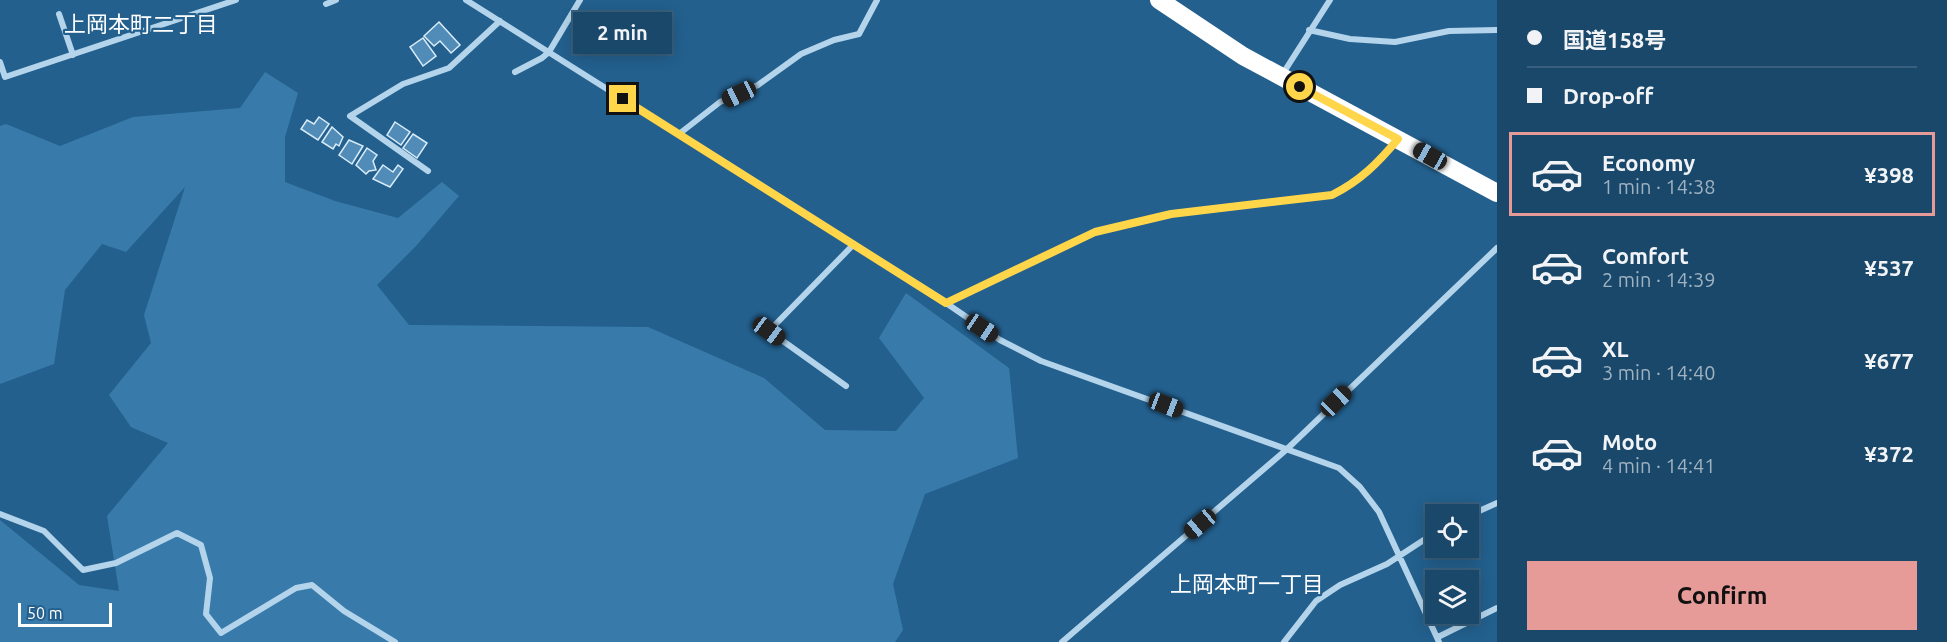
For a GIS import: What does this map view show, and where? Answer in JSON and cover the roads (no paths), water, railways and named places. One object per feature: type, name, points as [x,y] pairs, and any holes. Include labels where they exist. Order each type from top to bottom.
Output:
[{"type":"highway","points":[[1158,0],[1281,76],[1497,192]]},
{"type":"street","points":[[0,62],[5,77],[236,0]]},
{"type":"street","points":[[326,4],[336,0]]},
{"type":"street","points":[[466,0],[854,244],[1000,340],[1041,361],[1339,468],[1360,487],[1379,512],[1438,639],[1497,608]]},
{"type":"street","points":[[514,72],[549,52],[580,0]]},
{"type":"street","points":[[679,134],[720,102],[758,85],[801,54],[834,40],[859,34],[877,0]]},
{"type":"street","points":[[1281,76],[1330,0]]},
{"type":"street","points":[[59,14],[73,55]]},
{"type":"street","points":[[428,171],[350,116],[403,84],[448,68],[500,21]]},
{"type":"street","points":[[1309,30],[1350,39],[1395,42],[1449,31],[1497,30]]},
{"type":"street","points":[[946,303],[1095,232],[1171,214],[1332,195],[1355,183],[1379,163],[1398,139]]},
{"type":"street","points":[[846,386],[769,331],[854,244]]},
{"type":"street","points":[[1062,642],[1286,450],[1497,248]]},
{"type":"street","points":[[1479,511],[1497,503]]},
{"type":"street","points":[[0,514],[44,531],[83,570],[116,563],[177,533],[201,544],[210,578],[206,614],[221,633],[296,588],[312,585],[344,611],[394,642]]},
{"type":"street","points":[[1284,642],[1316,601],[1340,585],[1387,564],[1425,539]]},
{"type":"district","name":"上岡本町二丁目","points":[[141,24]]},
{"type":"district","name":"上岡本町一丁目","points":[[1247,584]]}]
